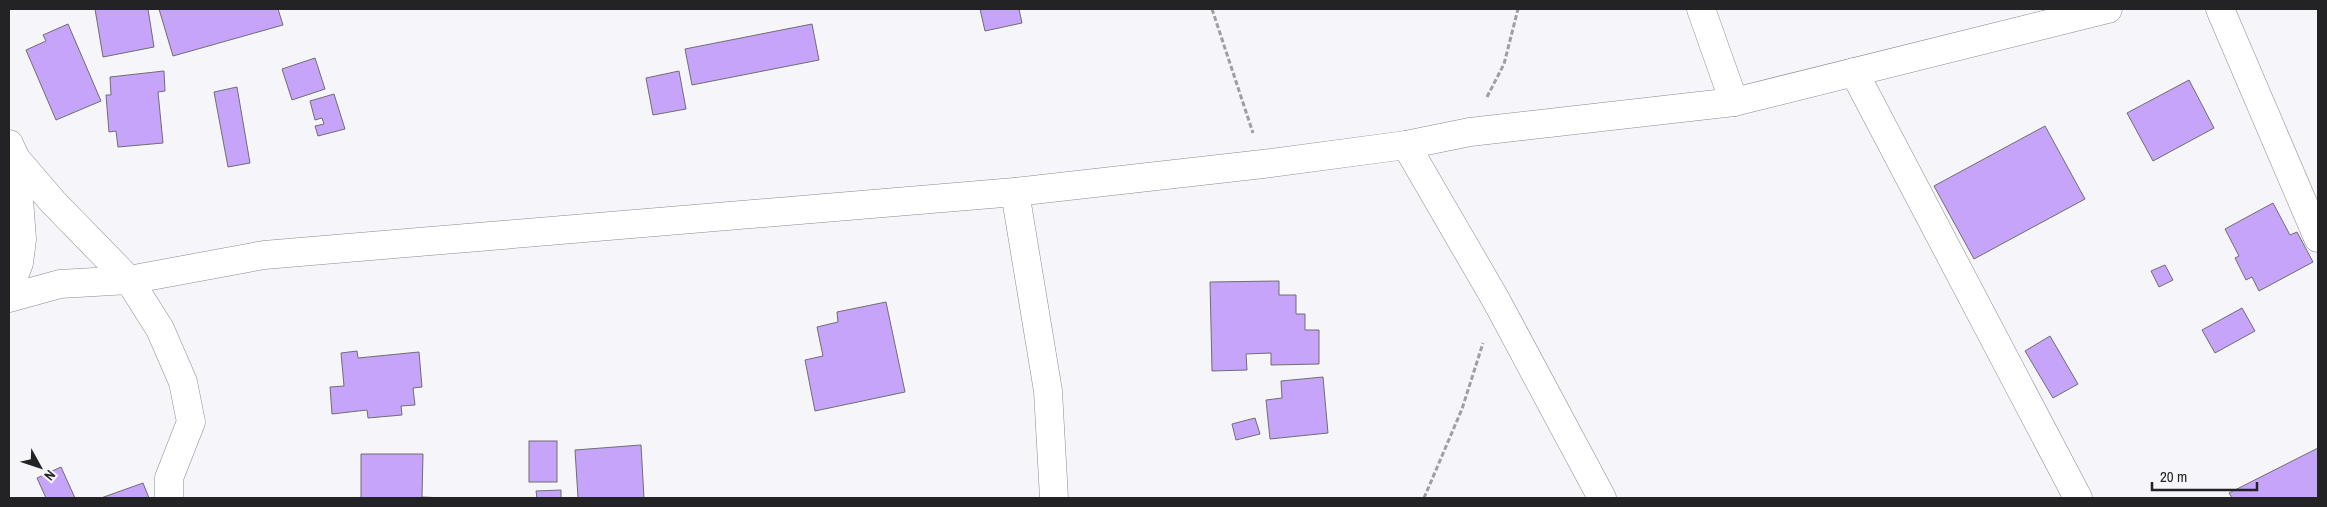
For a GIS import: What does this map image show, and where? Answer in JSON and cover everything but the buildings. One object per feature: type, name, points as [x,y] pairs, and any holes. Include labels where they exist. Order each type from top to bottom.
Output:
[{"type":"street","points":[[1701,9],[1734,102]]},
{"type":"street","points":[[9,298],[60,284],[129,280],[264,255],[1015,192],[1263,164],[1406,145],[1470,132],[1734,102],[2108,9]]},
{"type":"street","points":[[2220,9],[2318,238]]},
{"type":"street","points":[[1854,72],[2078,498]]},
{"type":"street","points":[[1406,145],[1496,300],[1602,498]]},
{"type":"street","points":[[12,152],[53,202],[129,280],[160,329],[183,382],[191,422],[169,478],[170,498]]},
{"type":"street","points":[[9,289],[19,263],[22,239],[12,152]]},
{"type":"street","points":[[1015,192],[1048,391],[1054,498]]},
{"type":"path","points":[[1212,9],[1263,164]]},
{"type":"path","points":[[1470,132],[1504,64],[1518,9]]},
{"type":"path","points":[[1424,498],[1462,409],[1496,300]]}]
